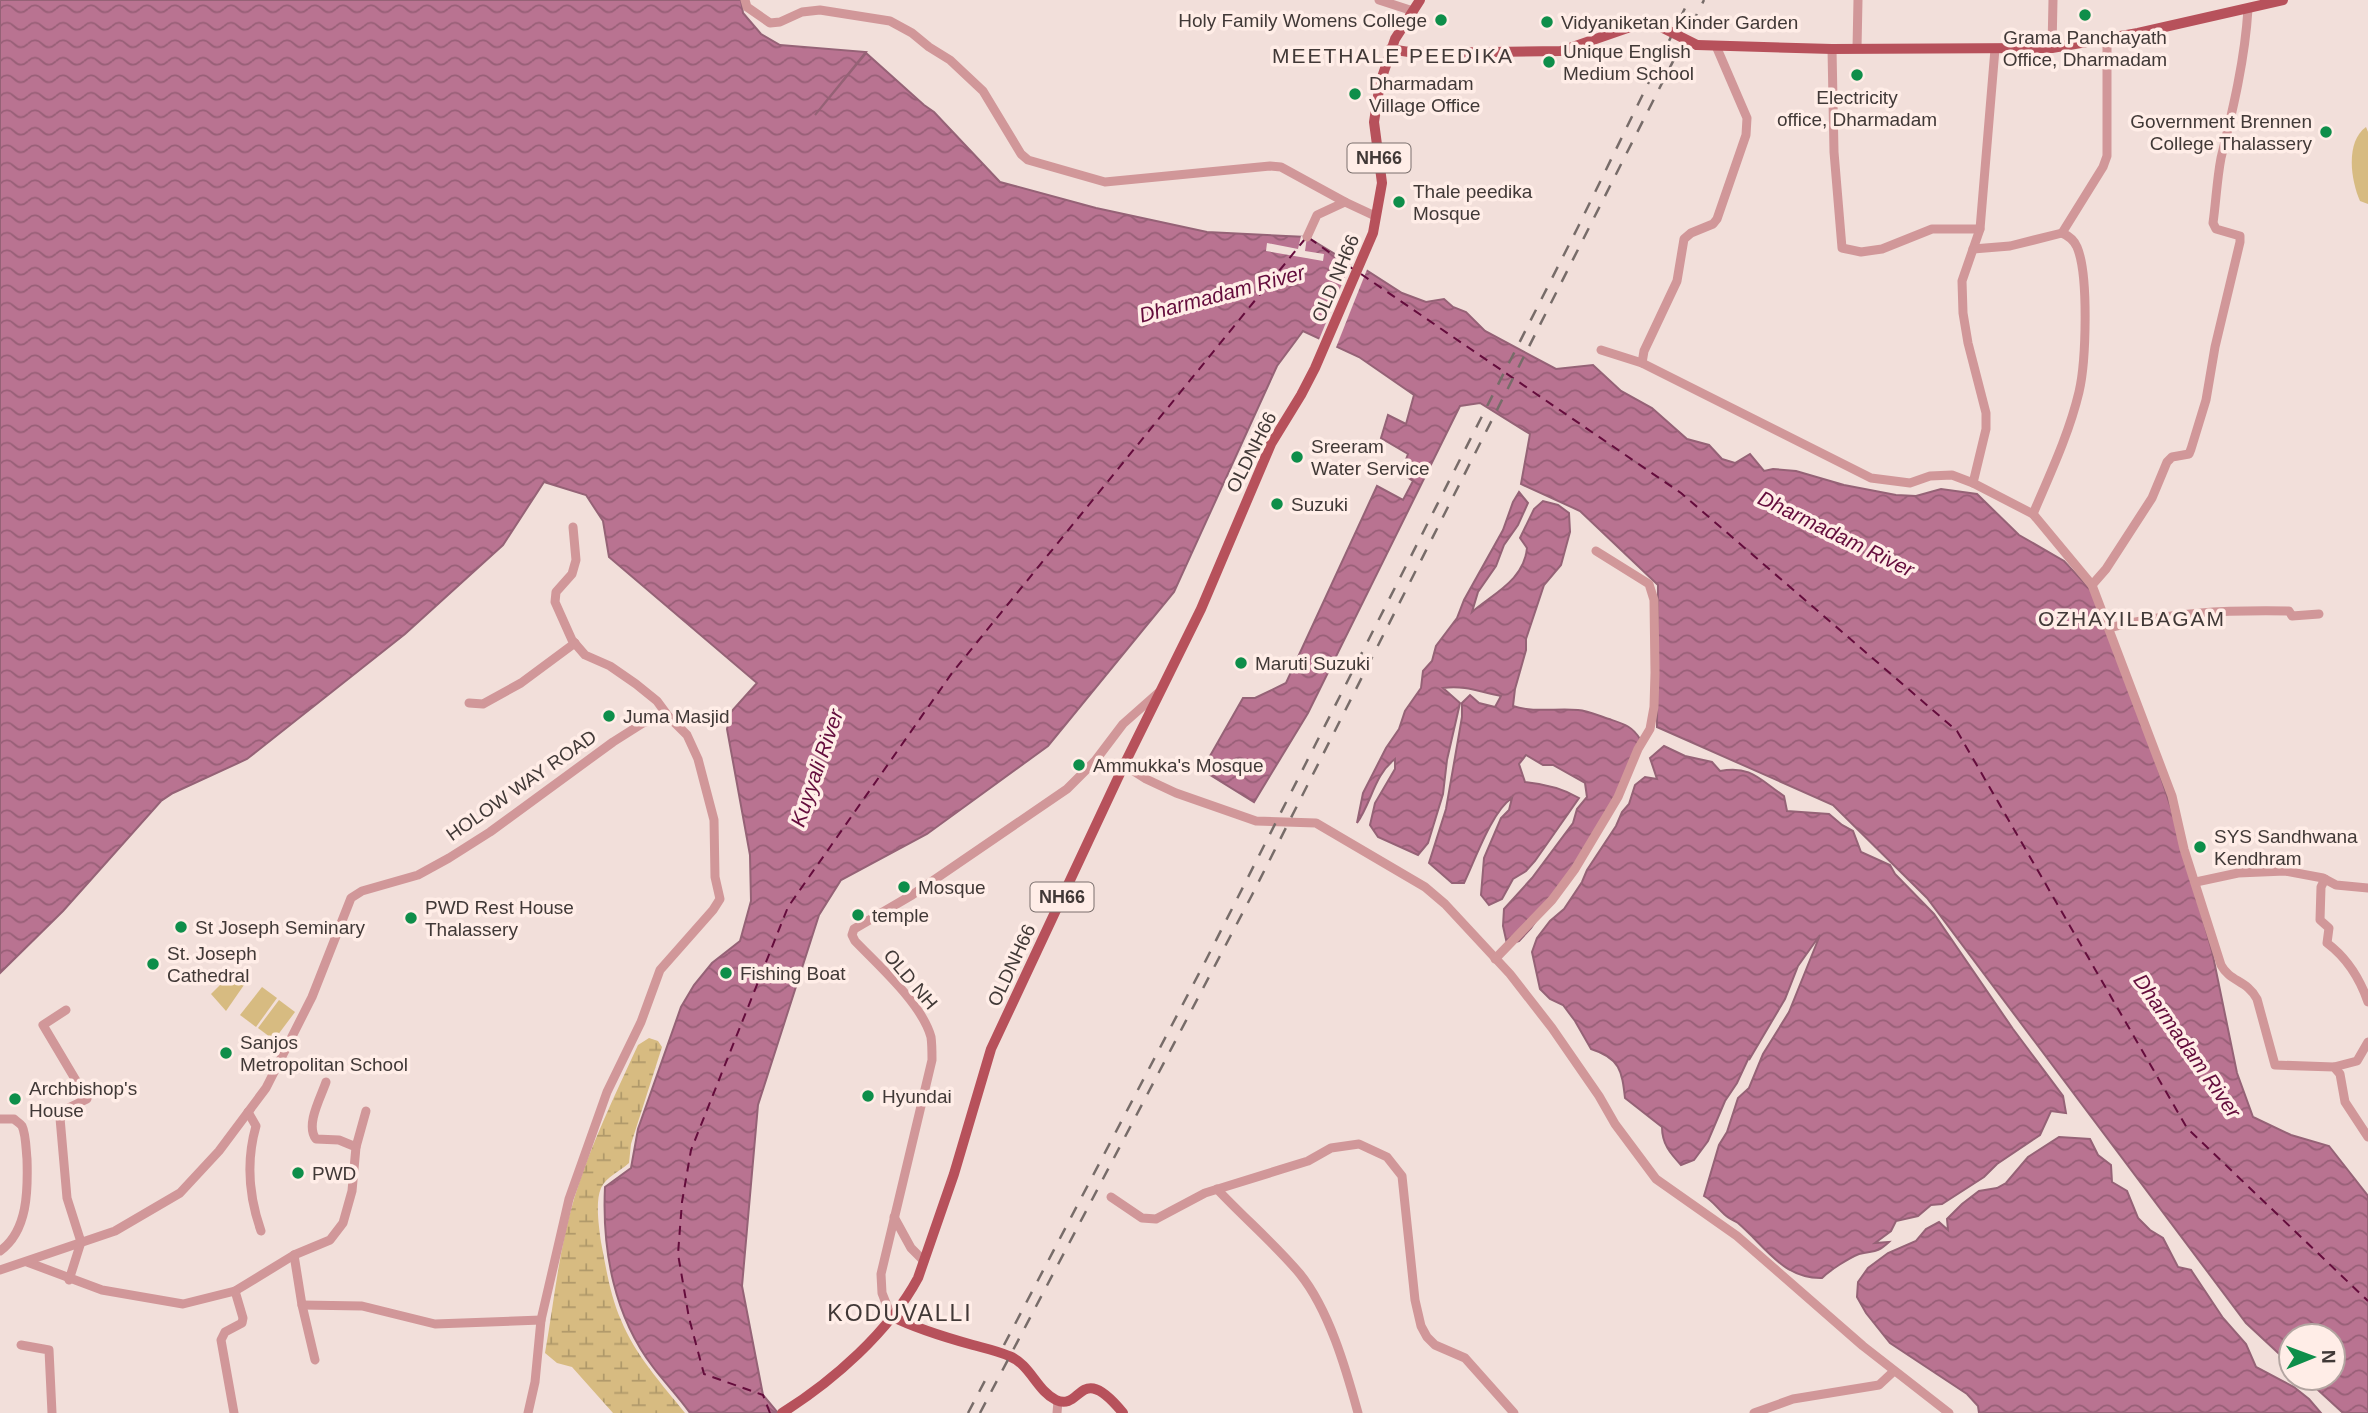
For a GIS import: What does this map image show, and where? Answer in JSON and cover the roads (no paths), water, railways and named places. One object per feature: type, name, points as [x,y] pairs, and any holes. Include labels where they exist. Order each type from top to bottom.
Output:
[{"type":"main road","name":"OLD NH66","points":[[1315,368],[1373,233],[1382,183],[1374,122],[1380,83],[1390,49],[1420,0]]},
{"type":"main road","points":[[1390,49],[1415,53],[1562,51],[1639,24],[1653,23],[1697,45],[1716,47],[2052,48],[2107,39],[2283,0]]},
{"type":"main road","name":"OLDNH66","points":[[782,1413],[859,1354],[910,1293],[924,1262],[954,1174],[991,1049],[1124,765],[1201,609],[1271,444],[1315,368]]},
{"type":"main road","points":[[891,1316],[917,1329],[1009,1356],[1026,1368],[1051,1397],[1058,1401],[1070,1400],[1086,1388],[1100,1389],[1123,1413]]},
{"type":"street","points":[[745,0],[747,7],[770,23],[780,22],[802,12],[820,10],[890,21],[912,33],[950,60],[983,91],[1021,154],[1028,160],[1105,182],[1281,167],[1375,216]]},
{"type":"street","points":[[1379,0],[1413,11]]},
{"type":"street","points":[[1857,48],[1858,0]]},
{"type":"street","points":[[2052,48],[2053,0]]},
{"type":"street","points":[[2092,585],[2106,569],[2152,498],[2167,461],[2172,457],[2189,454],[2206,400],[2215,347],[2241,239],[2236,234],[2216,229],[2213,223],[2221,160],[2228,135],[2248,9]]},
{"type":"street","points":[[2062,233],[2107,156],[2107,39]]},
{"type":"street","points":[[1642,363],[1644,351],[1677,281],[1684,239],[1691,233],[1713,224],[1717,219],[1746,135],[1747,118],[1716,47]]},
{"type":"street","points":[[1832,49],[1834,152],[1842,248],[1861,251],[1882,249],[1932,229],[1980,229]]},
{"type":"street","points":[[1973,483],[1986,429],[1986,414],[1968,343],[1961,295],[1964,271],[1980,229],[1995,49]]},
{"type":"street","points":[[1307,237],[1317,215],[1345,202]]},
{"type":"street","points":[[1973,249],[2010,246],[2062,233],[2069,236],[2076,245],[2086,295],[2080,390],[2061,447],[2033,514]]},
{"type":"street","points":[[1601,350],[1642,363],[1871,478],[1910,482],[1930,476],[1952,475],[2033,514],[2092,585],[2172,796],[2184,849],[2221,965],[2229,976],[2252,989],[2275,1065],[2334,1067],[2357,1061],[2368,1042]]},
{"type":"street","points":[[528,1413],[535,1382],[541,1320],[569,1199],[607,1092],[641,1022],[660,970],[720,899],[715,877],[715,820],[698,759],[688,735],[657,701],[636,684],[610,666],[585,655],[575,643],[555,602],[556,592],[572,574],[576,561],[573,527]]},
{"type":"street","points":[[1495,959],[1552,900],[1575,869],[1618,797],[1638,749],[1650,729],[1656,673],[1654,600],[1649,584],[1596,551]]},
{"type":"street","points":[[2109,628],[2143,618],[2232,610],[2289,611],[2292,615],[2319,614]]},
{"type":"street","points":[[469,703],[483,705],[511,689],[575,643]]},
{"type":"street","name":"OLD NH","points":[[891,1316],[882,1293],[881,1274],[932,1060],[931,1039],[914,1006],[855,941],[852,935],[854,929],[912,895],[1067,789],[1096,761],[1124,724],[1162,690]]},
{"type":"street","name":"HOLOW WAY ROAD","points":[[0,1270],[114,1231],[180,1193],[219,1151],[266,1088],[312,997],[351,898],[362,891],[418,875],[449,858],[490,832],[613,742],[643,723],[660,716],[668,716]]},
{"type":"street","points":[[1124,765],[1176,793],[1256,821],[1315,823],[1425,887],[1446,904],[1552,1028],[1600,1096],[1615,1124],[1656,1178],[1737,1236],[1894,1371],[1949,1413]]},
{"type":"street","points":[[2196,882],[2238,873],[2284,871],[2325,879],[2336,885],[2368,888]]},
{"type":"street","points":[[2325,879],[2321,887],[2320,920],[2329,928],[2327,943],[2347,961],[2363,986],[2368,1003]]},
{"type":"street","points":[[65,1010],[43,1025],[87,1099],[62,1111],[60,1118],[67,1198],[81,1242],[69,1280]]},
{"type":"street","points":[[2334,1067],[2340,1074],[2345,1102],[2368,1137]]},
{"type":"street","points":[[326,1082],[312,1134],[316,1139],[339,1140],[356,1147]]},
{"type":"street","points":[[27,1262],[69,1280],[102,1290],[183,1304],[235,1291],[294,1255],[330,1240],[343,1223],[352,1191],[356,1147],[366,1111]]},
{"type":"street","points":[[248,1112],[256,1126],[250,1150],[251,1195],[261,1231]]},
{"type":"street","points":[[0,1119],[14,1119],[22,1127],[28,1180],[25,1205],[17,1231],[0,1251]]},
{"type":"street","points":[[1111,1197],[1142,1218],[1156,1219],[1205,1193],[1308,1161],[1331,1148],[1359,1144],[1387,1157],[1402,1176],[1415,1300],[1421,1326],[1427,1338],[1435,1345],[1465,1358],[1514,1413]]},
{"type":"street","points":[[1217,1189],[1301,1275],[1313,1294],[1336,1343],[1358,1413]]},
{"type":"street","points":[[894,1217],[911,1248],[924,1262]]},
{"type":"street","points":[[294,1255],[315,1360]]},
{"type":"street","points":[[234,1413],[221,1340],[225,1332],[242,1323],[235,1291]]},
{"type":"street","points":[[302,1305],[362,1306],[435,1324],[541,1320]]},
{"type":"street","points":[[21,1345],[49,1350],[52,1413]]},
{"type":"street","points":[[1754,1413],[1793,1399],[1879,1384],[1894,1371]]},
{"type":"street","points":[[1057,1413],[1058,1401]]},
{"type":"water","points":[[0,0],[741,0],[743,13],[761,34],[780,45],[866,52],[815,115],[866,53],[934,112],[1000,182],[1096,208],[1207,232],[1307,237],[1343,259],[1349,259],[1402,293],[1426,302],[1444,299],[1453,307],[1466,312],[1485,331],[1556,369],[1593,365],[1621,391],[1652,408],[1687,439],[1709,445],[1722,459],[1735,463],[1750,454],[1764,471],[1796,471],[1844,485],[1896,495],[1916,496],[1941,489],[1977,494],[2019,535],[2064,561],[2092,591],[2152,750],[2212,951],[2237,1073],[2253,1117],[2291,1135],[2329,1146],[2368,1196],[2368,1413],[2343,1413],[2320,1392],[2347,1392],[2347,1322],[2277,1322],[2277,1352],[2246,1323],[1927,898],[1833,805],[1657,727],[1658,585],[1580,511],[1521,484],[1530,434],[1480,403],[1460,406],[1308,713],[1254,802],[1202,770],[1243,698],[1255,698],[1286,683],[1377,486],[1403,500],[1413,481],[1401,473],[1408,454],[1381,438],[1388,415],[1406,424],[1414,395],[1359,357],[1303,331],[1277,366],[1174,592],[1048,746],[927,834],[841,880],[819,915],[758,1105],[742,1286],[763,1395],[778,1413],[690,1413],[640,1347],[629,1326],[613,1282],[606,1235],[605,1187],[631,1168],[638,1129],[681,1007],[712,963],[740,941],[751,901],[750,855],[727,729],[731,712],[757,683],[609,557],[603,521],[586,495],[544,482],[503,545],[405,634],[247,759],[161,801],[63,911],[0,973]]},
{"type":"water","points":[[1519,492],[1528,503],[1518,525],[1504,545],[1496,566],[1478,592],[1472,612],[1507,585],[1520,569],[1527,548],[1520,538],[1534,509],[1543,501],[1558,505],[1569,513],[1570,532],[1561,565],[1544,585],[1526,639],[1513,706],[1586,711],[1627,726],[1640,739],[1608,816],[1531,928],[1519,941],[1507,944],[1503,926],[1504,909],[1532,878],[1573,823],[1577,809],[1587,797],[1585,783],[1553,765],[1543,765],[1526,755],[1519,764],[1525,782],[1553,787],[1579,798],[1535,861],[1513,879],[1502,899],[1489,905],[1481,895],[1484,858],[1501,818],[1509,810],[1512,798],[1491,825],[1464,883],[1452,883],[1429,863],[1446,809],[1462,703],[1470,695],[1479,703],[1495,707],[1501,696],[1465,688],[1443,688],[1460,703],[1447,760],[1443,794],[1428,843],[1418,855],[1378,837],[1370,825],[1375,803],[1395,769],[1395,759],[1382,773],[1357,823],[1363,793],[1399,729],[1405,711],[1421,688],[1423,671],[1432,661],[1436,646],[1457,618],[1464,600],[1503,530]]},
{"type":"water","points":[[1664,746],[1685,756],[1712,762],[1720,771],[1740,770],[1755,775],[1784,796],[1787,811],[1829,814],[1853,831],[1861,852],[1890,865],[1895,874],[1934,914],[2063,1096],[2066,1113],[2051,1111],[2040,1135],[1997,1164],[1984,1177],[1942,1204],[1931,1205],[1918,1216],[1896,1221],[1891,1231],[1875,1243],[1889,1242],[1881,1248],[1855,1256],[1822,1278],[1808,1277],[1785,1267],[1738,1223],[1704,1196],[1719,1145],[1727,1132],[1738,1098],[1749,1088],[1763,1054],[1789,1012],[1820,935],[1798,966],[1785,999],[1725,1101],[1708,1141],[1694,1160],[1681,1165],[1667,1148],[1662,1127],[1625,1098],[1621,1073],[1614,1061],[1591,1049],[1563,1005],[1550,999],[1540,989],[1532,952],[1537,938],[1564,909],[1582,882],[1629,804],[1635,785],[1645,777],[1657,779],[1650,758]]},
{"type":"water","points":[[2059,1137],[2090,1139],[2098,1155],[2111,1165],[2112,1182],[2127,1191],[2138,1218],[2163,1238],[2178,1267],[2191,1270],[2223,1318],[2246,1344],[2256,1367],[2277,1378],[2277,1392],[2300,1392],[2321,1413],[1979,1413],[1978,1406],[1967,1394],[1890,1343],[1857,1297],[1858,1282],[1868,1268],[1888,1253],[1916,1241],[1926,1229],[1939,1222],[1948,1230],[1947,1219],[1962,1204],[1979,1191],[1997,1188],[2006,1183],[2028,1157]]},
{"type":"railway","points":[[1004,1345],[1206,960],[1578,227],[1689,0]]},
{"type":"railway","points":[[980,1413],[1252,895],[1704,0]]},
{"type":"railway","points":[[968,1413],[989,1373]]},
{"type":"place","name":"Grama Panchayath Office, Dharmadam","points":[[2085,15]]},
{"type":"place","name":"Holy Family Womens College","points":[[1441,20]]},
{"type":"place","name":"Vidyaniketan Kinder Garden","points":[[1547,22]]},
{"type":"place","name":"Unique English Medium School","points":[[1549,62]]},
{"type":"place","name":"Electricity office, Dharmadam","points":[[1857,75]]},
{"type":"place","name":"Dharmadam Village Office","points":[[1355,94]]},
{"type":"place","name":"Government Brennen College Thalassery","points":[[2326,132]]},
{"type":"place","name":"Thale peedika Mosque","points":[[1399,202]]},
{"type":"place","name":"Sreeram Water Service","points":[[1297,457]]},
{"type":"place","name":"Suzuki","points":[[1277,504]]},
{"type":"place","name":"Maruti Suzuki","points":[[1241,663]]},
{"type":"place","name":"Juma Masjid","points":[[609,716]]},
{"type":"place","name":"Ammukka's Mosque","points":[[1079,765]]},
{"type":"place","name":"SYS Sandhwana Kendhram","points":[[2200,847]]},
{"type":"place","name":"Mosque","points":[[904,887]]},
{"type":"place","name":"temple","points":[[858,915]]},
{"type":"place","name":"PWD Rest House Thalassery","points":[[411,918]]},
{"type":"place","name":"St Joseph Seminary","points":[[181,927]]},
{"type":"place","name":"St. Joseph Cathedral","points":[[153,964]]},
{"type":"place","name":"Fishing Boat","points":[[726,973]]},
{"type":"place","name":"Sanjos Metropolitan School","points":[[226,1053]]},
{"type":"place","name":"Hyundai","points":[[868,1096]]},
{"type":"place","name":"Archbishop's House","points":[[15,1099]]},
{"type":"place","name":"PWD","points":[[298,1173]]},
{"type":"district","name":"MEETHALE PEEDIKA","points":[[1393,56]]},
{"type":"district","name":"OZHAYILBAGAM","points":[[2132,619]]},
{"type":"district","name":"KODUVALLI","points":[[900,1313]]},
{"type":"water label","name":"Dharmadam River","points":[[1222,294]]},
{"type":"water label","name":"Dharmadam River","points":[[1836,534]]},
{"type":"water label","name":"Kuyyali River","points":[[817,768]]},
{"type":"water label","name":"Dharmadam River","points":[[2187,1046]]}]
